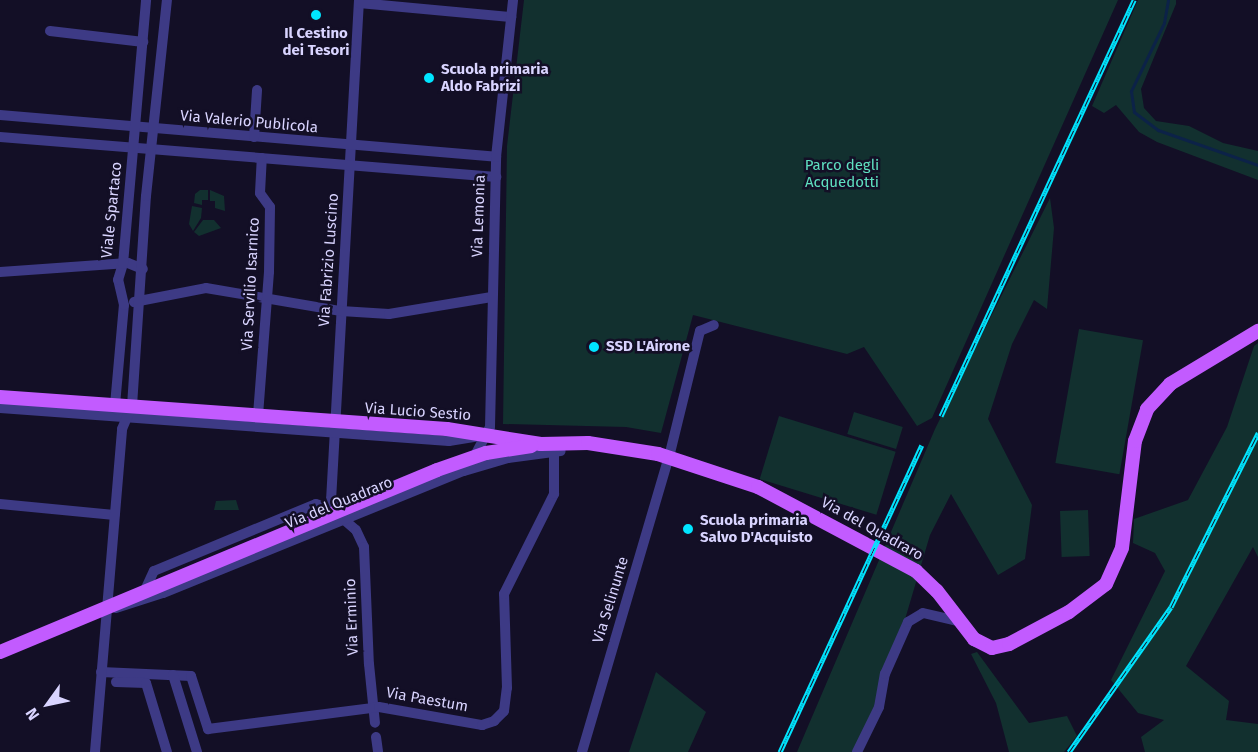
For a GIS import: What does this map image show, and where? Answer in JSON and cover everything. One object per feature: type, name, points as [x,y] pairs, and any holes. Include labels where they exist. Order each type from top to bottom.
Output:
[{"type":"main road","name":"Via del Quadraro","points":[[0,652],[107,610],[146,590],[264,539],[339,514],[472,463],[550,447],[588,443],[669,457],[750,483],[916,571],[937,591],[958,621],[978,643],[998,647],[1069,612],[1100,590],[1115,569],[1122,548],[1135,441],[1147,409],[1170,384],[1258,331]]},
{"type":"main road","name":"Via Lucio Sestio","points":[[0,397],[114,405],[143,410],[258,415],[344,428],[488,434]]},
{"type":"main road","name":"Via del Quadraro","points":[[488,434],[550,447]]},
{"type":"street","name":"Viale Spartaco","points":[[114,405],[124,304],[118,280],[123,264],[146,0]]},
{"type":"street","points":[[123,419],[143,410],[141,300],[152,149],[167,0]]},
{"type":"street","name":"Via Lemonia","points":[[488,434],[496,157],[513,0]]},
{"type":"street","points":[[359,2],[431,4],[511,17]]},
{"type":"street","name":"Via Fabrizio Luscino","points":[[339,514],[331,499],[344,428],[341,311],[359,2]]},
{"type":"street","points":[[50,31],[143,42]]},
{"type":"street","points":[[254,137],[257,90]]},
{"type":"street","name":"Via Valerio Publicola","points":[[0,115],[496,157]]},
{"type":"street","points":[[0,137],[496,177]]},
{"type":"street","name":"Via Servilio Isarnico","points":[[258,415],[268,298],[270,207],[260,192],[262,158]]},
{"type":"street","points":[[0,272],[123,264],[134,264],[143,269]]},
{"type":"street","points":[[124,304],[206,288],[341,311],[395,314],[492,297]]},
{"type":"street","name":"Via Selinunte","points":[[582,752],[669,457],[700,331],[714,325]]},
{"type":"street","points":[[95,752],[123,419],[114,405]]},
{"type":"street","name":"Via Lucio Sestio","points":[[0,408],[123,419],[143,410],[344,428]]},
{"type":"street","points":[[472,463],[488,434]]},
{"type":"street","name":"Via Paestum","points":[[101,672],[190,676],[208,729],[372,707],[395,707],[482,725],[494,721],[504,711],[504,594],[553,497],[550,447]]},
{"type":"street","points":[[0,504],[114,515]]},
{"type":"street","name":"Via del Quadraro","points":[[146,590],[154,571],[316,504],[339,514]]},
{"type":"street","name":"Via del Quadraro","points":[[107,610],[136,604],[256,554],[339,514]]},
{"type":"street","name":"Via Erminio","points":[[339,514],[356,530],[364,547],[372,707],[375,723]]},
{"type":"street","points":[[256,554],[264,539]]},
{"type":"street","points":[[217,559],[230,565]]},
{"type":"street","points":[[857,752],[876,714],[885,674],[908,622],[923,613],[958,621]]},
{"type":"street","points":[[173,675],[197,752]]},
{"type":"street","points":[[116,682],[146,683],[167,752]]},
{"type":"street","points":[[376,736],[378,752]]},
{"type":"green space","name":"Parco degli Acquedotti","points":[[524,0],[1118,0],[932,418],[917,426],[864,347],[847,354],[693,315],[661,433],[626,427],[503,424],[507,146]]},
{"type":"green space","points":[[1138,0],[1176,0],[1141,89],[1144,108],[1156,121],[1189,126],[1223,143],[1258,151],[1258,180],[1157,142],[1139,132],[1116,105],[1104,113],[1092,106]]},
{"type":"green space","points":[[200,190],[208,190],[208,200],[202,200],[202,205],[194,203],[195,194]]},
{"type":"green space","points":[[210,190],[224,196],[225,211],[215,208],[215,201],[210,201]]},
{"type":"green space","points":[[1050,198],[1054,228],[1047,309],[1034,300],[1012,344],[988,419],[1032,505],[1025,559],[998,575],[951,494],[930,535],[879,707],[854,752],[797,752],[935,429]]},
{"type":"green space","points":[[192,206],[202,208],[201,218],[193,231],[189,224]]},
{"type":"green space","points":[[203,220],[214,220],[221,228],[199,236],[194,232]]},
{"type":"green space","points":[[1079,329],[1143,340],[1119,474],[1055,463]]},
{"type":"green space","points":[[1258,343],[1258,557],[1253,547],[1186,666],[1229,701],[1226,720],[1258,724],[1258,752],[1145,752],[1141,737],[1164,720],[1138,713],[1111,680],[1165,571],[1155,553],[1133,543],[1134,519],[1188,500],[1227,427],[1254,346]]},
{"type":"green space","points":[[854,412],[903,427],[896,449],[847,434]]},
{"type":"green space","points":[[779,416],[896,452],[876,515],[760,479]]},
{"type":"green space","points":[[236,500],[239,510],[214,510],[216,501]]},
{"type":"green space","points":[[1088,510],[1090,556],[1062,557],[1060,511]]},
{"type":"green space","points":[[977,652],[1029,723],[1067,716],[1077,736],[1064,752],[1009,752],[996,703],[971,654]]},
{"type":"green space","points":[[656,672],[706,712],[688,752],[629,752]]},
{"type":"waterway","points":[[1168,0],[1164,23],[1131,91],[1134,112],[1158,130],[1258,165]]},
{"type":"railway","points":[[941,416],[1134,0]]},
{"type":"railway","points":[[1069,752],[1171,607],[1258,433]]},
{"type":"railway","points":[[780,752],[922,445]]},
{"type":"place","name":"Il Cestino dei Tesori","points":[[316,15]]},
{"type":"place","name":"Scuola primaria Aldo Fabrizi","points":[[429,78]]},
{"type":"place","name":"SSD L'Airone","points":[[594,347]]},
{"type":"place","name":"Scuola primaria Salvo D'Acquisto","points":[[688,529]]}]
